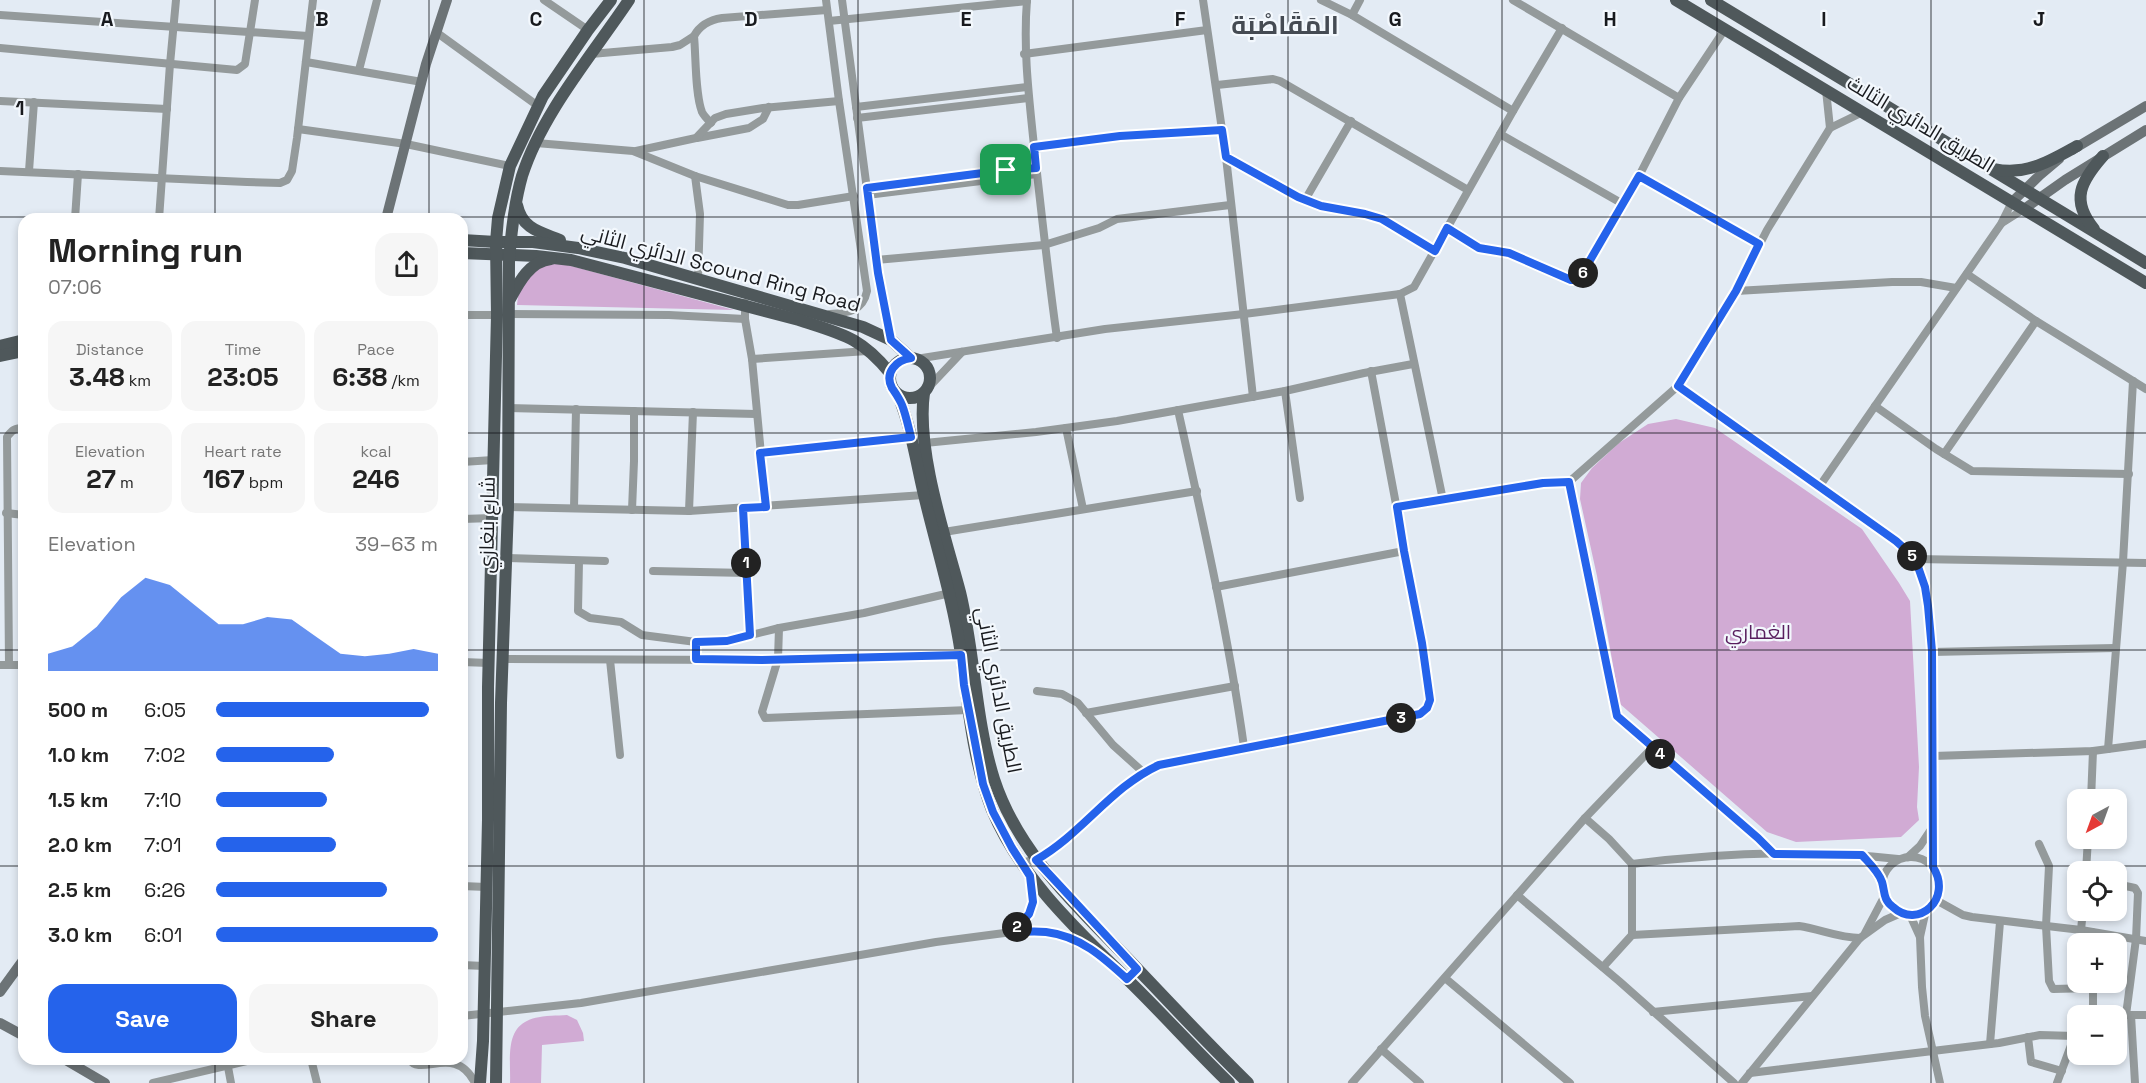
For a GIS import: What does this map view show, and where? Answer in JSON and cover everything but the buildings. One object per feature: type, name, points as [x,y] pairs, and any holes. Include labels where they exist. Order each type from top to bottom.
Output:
[{"type":"main road","points":[[388,213],[422,82],[447,0]]},
{"type":"main road","name":"شارع بنغازي","points":[[496,1083],[502,659],[508,507],[508,408],[503,315],[496,249],[500,205],[510,166],[538,106],[588,30],[611,0]]},
{"type":"main road","name":"شارع بنغازي","points":[[478,1083],[484,1014],[493,460],[503,315],[510,300],[511,249],[516,201],[536,143],[571,82],[629,0]]},
{"type":"main road","name":"الطريق الدائري الثالث","points":[[1676,0],[2146,283]]},
{"type":"main road","name":"الطريق الدائري الثالث","points":[[1710,0],[2146,263]]},
{"type":"main road","points":[[1988,168],[2003,171],[2028,170],[2042,165],[2146,106]]},
{"type":"main road","points":[[2024,209],[2146,130]]},
{"type":"main road","points":[[2012,202],[2040,175],[2077,146]]},
{"type":"main road","points":[[2101,237],[2085,217],[2080,197],[2085,179],[2103,156]]},
{"type":"main road","points":[[516,201],[519,214],[528,226],[578,248]]},
{"type":"main road","points":[[468,242],[496,249]]},
{"type":"main road","name":"الدائري الثاني Scound Ring Road","points":[[511,249],[533,242],[625,258],[863,327],[891,340],[914,358]]},
{"type":"main road","points":[[468,252],[511,249]]},
{"type":"main road","name":"الدائري الثاني Scound Ring Road","points":[[511,249],[625,273],[745,313],[789,317],[830,329],[859,342],[890,373]]},
{"type":"main road","points":[[510,300],[532,267],[546,259],[558,258]]},
{"type":"main road","points":[[0,346],[18,342]]},
{"type":"main road","points":[[0,357],[18,352]]},
{"type":"main road","points":[[914,358],[921,362],[928,371],[930,382],[926,390],[911,398],[898,394],[892,387],[890,373],[898,362],[914,358]]},
{"type":"main road","name":"الطريق الدائري الثاني","points":[[926,390],[922,405],[925,443],[970,639],[985,743],[994,779],[1006,809],[1022,840],[1036,860],[1201,1037],[1248,1083]]},
{"type":"main road","name":"الطريق الدائري الثاني","points":[[898,394],[950,593],[983,784],[993,812],[1030,876],[1097,951]]},
{"type":"main road","points":[[1097,951],[1228,1083]]},
{"type":"main road","points":[[0,992],[18,967]]},
{"type":"main road","points":[[1127,979],[1137,969]]},
{"type":"main road","points":[[0,1023],[18,1033]]},
{"type":"main road","points":[[75,1065],[90,1079],[105,1083]]},
{"type":"street","points":[[159,213],[176,0]]},
{"type":"street","points":[[0,48],[237,70],[245,64],[252,31],[255,0]]},
{"type":"street","points":[[0,171],[280,183],[287,180],[292,171],[313,0]]},
{"type":"street","points":[[359,70],[377,0]]},
{"type":"street","points":[[544,0],[588,30]]},
{"type":"street","points":[[824,315],[856,309],[866,299],[867,285],[826,0]]},
{"type":"street","points":[[842,0],[876,260],[891,340]]},
{"type":"street","points":[[829,21],[1027,0],[1024,54],[1044,245],[1057,338]]},
{"type":"street","points":[[1203,0],[1226,157],[1252,398]]},
{"type":"street","points":[[1321,0],[1352,15],[1513,111]]},
{"type":"street","points":[[1352,15],[1360,0]]},
{"type":"street","points":[[1513,0],[1679,98]]},
{"type":"street","points":[[590,54],[680,45],[694,36],[702,26],[715,19],[827,10]]},
{"type":"street","points":[[0,15],[308,36]]},
{"type":"street","points":[[914,358],[1106,329],[1400,294],[1414,287],[1562,28]]},
{"type":"street","points":[[1447,228],[1479,248],[1509,253],[1571,280],[1578,280],[1639,176],[1679,98],[1725,29]]},
{"type":"street","points":[[1024,54],[1207,30]]},
{"type":"street","points":[[436,32],[538,106]]},
{"type":"street","points":[[694,36],[701,109],[711,123]]},
{"type":"street","points":[[306,62],[422,82]]},
{"type":"street","points":[[1216,85],[1273,79],[1280,81],[1468,190]]},
{"type":"street","points":[[855,107],[1027,87]]},
{"type":"street","points":[[1826,90],[1830,128]]},
{"type":"street","points":[[857,118],[1028,98]]},
{"type":"street","points":[[0,101],[167,109]]},
{"type":"street","points":[[696,138],[711,123],[726,114],[839,101]]},
{"type":"street","points":[[29,171],[34,102]]},
{"type":"street","points":[[633,152],[749,128],[763,119],[769,108]]},
{"type":"street","points":[[1397,507],[1543,483],[1569,482],[1678,386],[1736,291],[1759,244],[1830,128],[1863,111]]},
{"type":"street","points":[[1305,200],[1351,121]]},
{"type":"street","points":[[298,129],[406,144],[510,166]]},
{"type":"street","points":[[1034,147],[1120,136],[1222,130]]},
{"type":"street","points":[[1500,134],[1623,204]]},
{"type":"street","points":[[536,143],[633,152],[695,176],[788,205],[798,206],[854,196]]},
{"type":"street","points":[[1226,157],[1305,200],[1321,206],[1382,219],[1435,251]]},
{"type":"street","points":[[867,192],[1036,171]]},
{"type":"street","points":[[75,213],[78,174]]},
{"type":"street","points":[[695,176],[699,214],[698,279]]},
{"type":"street","points":[[1639,176],[1759,244]]},
{"type":"street","points":[[1819,487],[2001,224],[2012,202]]},
{"type":"street","points":[[876,260],[1044,245],[1099,228],[1117,219],[1230,205]]},
{"type":"street","points":[[2001,224],[2024,209]]},
{"type":"street","points":[[1967,273],[2036,321],[2146,389]]},
{"type":"street","points":[[1736,291],[1892,282],[1921,282],[1956,288]]},
{"type":"street","points":[[747,292],[745,313],[752,359],[766,507]]},
{"type":"street","points":[[1400,294],[1443,500]]},
{"type":"street","points":[[468,315],[745,313]]},
{"type":"street","points":[[1944,454],[2036,321]]},
{"type":"street","points":[[752,359],[870,351]]},
{"type":"street","points":[[926,390],[962,352]]},
{"type":"street","points":[[925,443],[1066,428],[1178,410],[1252,398],[1371,371],[1413,364]]},
{"type":"street","points":[[1022,863],[1036,860],[1050,852],[1124,786],[1143,772],[1159,765],[1420,714],[1427,708],[1430,700],[1422,643],[1371,371]]},
{"type":"street","points":[[2108,749],[2129,474],[2133,381]]},
{"type":"street","points":[[1678,386],[1896,541],[1915,558],[1925,587],[1932,651],[1933,867]]},
{"type":"street","points":[[1286,391],[1300,498]]},
{"type":"street","points":[[1875,406],[1972,471],[2129,474]]},
{"type":"street","points":[[508,408],[756,414]]},
{"type":"street","points":[[574,508],[576,409]]},
{"type":"street","points":[[1178,410],[1216,587],[1244,747]]},
{"type":"street","points":[[632,510],[634,411]]},
{"type":"street","points":[[689,511],[693,412]]},
{"type":"street","points":[[4,665],[6,513],[3,466],[7,437],[18,428]]},
{"type":"street","points":[[1066,428],[1083,509]]},
{"type":"street","points":[[760,453],[911,437]]},
{"type":"street","points":[[468,462],[493,460]]},
{"type":"street","points":[[1569,482],[1617,716],[1752,832],[1774,854]]},
{"type":"street","points":[[944,532],[1197,491]]},
{"type":"street","points":[[508,507],[689,511],[924,495]]},
{"type":"street","points":[[743,508],[750,635]]},
{"type":"street","points":[[6,513],[18,514]]},
{"type":"street","points":[[468,518],[493,518]]},
{"type":"street","points":[[1216,587],[1404,551]]},
{"type":"street","points":[[506,558],[605,561]]},
{"type":"street","points":[[1915,558],[2146,563]]},
{"type":"street","points":[[579,561],[578,611],[585,616],[618,621],[642,635],[696,642],[727,641],[950,593]]},
{"type":"street","points":[[653,571],[747,573]]},
{"type":"street","points":[[779,628],[778,659],[762,712],[765,718],[969,710]]},
{"type":"street","points":[[696,642],[696,659]]},
{"type":"street","points":[[1932,651],[2115,648]]},
{"type":"street","points":[[502,659],[778,659],[961,655]]},
{"type":"street","points":[[610,660],[620,755]]},
{"type":"street","points":[[468,662],[489,663]]},
{"type":"street","points":[[1086,713],[1235,686]]},
{"type":"street","points":[[1037,692],[1062,694],[1078,703],[1113,745],[1143,772]]},
{"type":"street","points":[[1932,756],[2093,751],[2146,744]]},
{"type":"street","points":[[1352,1083],[1585,818],[1652,748]]},
{"type":"street","points":[[2091,789],[2093,751]]},
{"type":"street","points":[[1585,818],[1632,864],[1632,935],[1603,967]]},
{"type":"street","points":[[1908,857],[1920,846],[1933,826]]},
{"type":"street","points":[[2039,844],[2046,855],[2049,866],[2046,926],[2049,981],[2051,986],[2059,989],[2067,988]]},
{"type":"street","points":[[1632,864],[1660,860],[1774,854],[1862,855],[1898,859],[1918,857],[1927,861],[1933,867],[1940,883],[1936,900],[1926,910],[1920,937],[1922,987],[1940,1083]]},
{"type":"street","points":[[1862,855],[1882,883]]},
{"type":"street","points":[[1898,859],[1885,873],[1882,883],[1884,897],[1893,908],[1906,914],[1920,937]]},
{"type":"street","points":[[1012,932],[1029,914],[1033,902],[1030,876]]},
{"type":"street","points":[[2127,885],[2135,888],[2138,893],[2129,1015],[2135,1083],[2146,1082]]},
{"type":"street","points":[[468,886],[486,887]]},
{"type":"street","points":[[1517,896],[1603,967],[1734,1083]]},
{"type":"street","points":[[1742,1083],[1862,936],[1884,897]]},
{"type":"street","points":[[1936,900],[1963,915],[2146,941]]},
{"type":"street","points":[[1632,935],[1799,926],[1821,929],[1849,938],[1862,936],[1885,920],[1926,910]]},
{"type":"street","points":[[2081,930],[2082,921]]},
{"type":"street","points":[[1990,1044],[2000,922]]},
{"type":"street","points":[[468,1015],[498,1014],[581,1003],[936,942],[1012,932],[1047,932],[1074,939],[1097,951]]},
{"type":"street","points":[[468,965],[484,966]]},
{"type":"street","points":[[1445,978],[1570,1083]]},
{"type":"street","points":[[1653,1012],[1812,996]]},
{"type":"street","points":[[2129,1015],[2146,1015]]},
{"type":"street","points":[[1750,1073],[2018,1041],[2049,1034],[2067,1034]]},
{"type":"street","points":[[2028,1037],[2031,1062],[2062,1071]]},
{"type":"street","points":[[1381,1049],[1420,1083]]},
{"type":"street","points":[[2057,1083],[2067,1058]]},
{"type":"street","points":[[153,1083],[234,1065]]},
{"type":"street","points":[[312,1065],[317,1083]]},
{"type":"street","points":[[459,1065],[478,1083]]},
{"type":"street","points":[[228,1067],[231,1083]]},
{"type":"green space","points":[[547,264],[564,264],[734,310],[517,305],[525,280]]},
{"type":"green space","name":"الغماري","points":[[1676,419],[1715,428],[1862,529],[1910,601],[1919,767],[1917,807],[1919,820],[1901,837],[1796,842],[1767,832],[1620,704],[1597,576],[1580,499],[1581,483],[1592,468],[1619,443],[1648,424]]},
{"type":"green space","points":[[567,1015],[577,1020],[584,1041],[542,1045],[541,1083],[510,1083],[510,1050],[514,1034],[519,1027],[534,1018]]},
{"type":"district","name":"المَقَاصْبَة","points":[[1285,25]]},
{"type":"route","points":[[1222,130],[1226,157],[1298,197],[1321,206],[1382,219],[1435,251],[1447,228],[1479,248],[1509,253],[1571,280],[1578,280],[1582,274],[1639,176],[1759,244],[1736,291],[1678,386],[1896,541],[1915,558],[1925,587],[1932,651],[1933,867],[1940,883],[1940,892],[1936,900],[1926,911],[1918,914],[1901,913],[1893,908],[1884,897],[1879,875],[1862,855],[1774,854],[1617,716],[1569,482],[1556,482],[1397,507],[1430,700],[1424,712],[1159,765],[1143,772],[1124,786],[1079,828],[1050,852],[1036,860],[1137,969],[1127,979],[1097,951],[1074,939],[1047,932],[1012,932],[1029,914],[1033,902],[1033,889],[1030,876],[993,812],[983,784],[964,685],[961,655],[762,660],[696,659],[696,642],[727,641],[750,635],[743,508],[766,507],[760,453],[911,437],[898,394],[890,382],[890,373],[898,362],[911,358],[891,340],[878,273],[867,188],[1006,170],[1036,168],[1034,147],[1120,136],[1222,130]]}]
